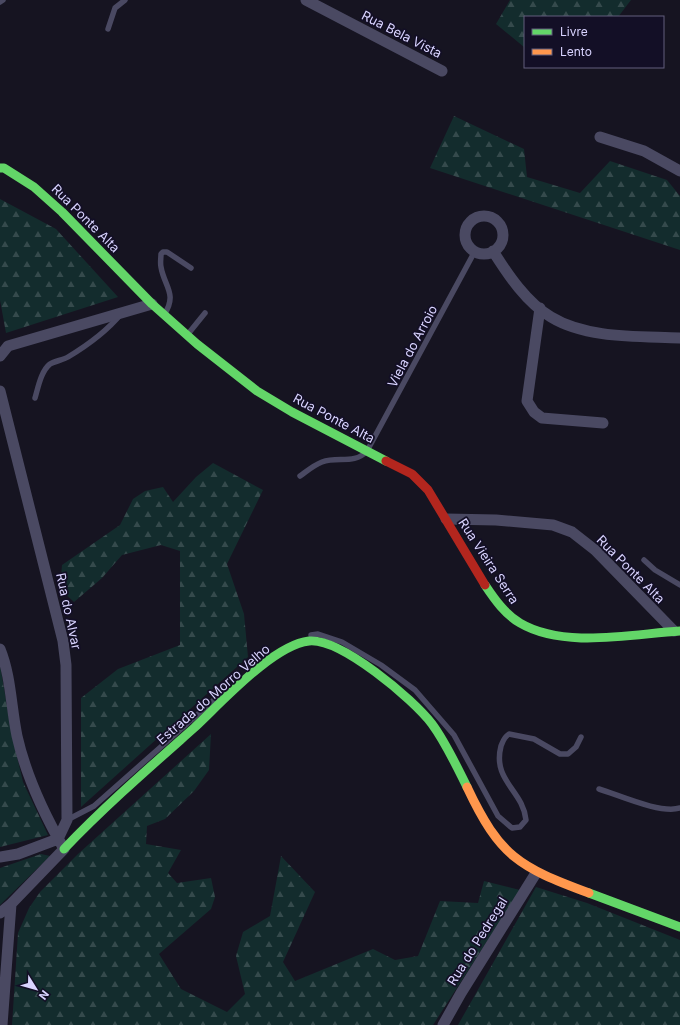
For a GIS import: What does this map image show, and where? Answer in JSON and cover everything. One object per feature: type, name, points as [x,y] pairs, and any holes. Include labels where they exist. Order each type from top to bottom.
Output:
[{"type":"street","name":"Rua Bela Vista","points":[[306,0],[442,71]]},
{"type":"street","points":[[600,137],[644,151],[680,171]]},
{"type":"street","name":"Rua Ponte Alta","points":[[0,168],[4,168],[34,187],[62,212],[164,315],[257,391],[368,452],[412,474],[422,482],[446,519],[540,523],[554,525],[572,532],[595,550],[677,631]]},
{"type":"street","points":[[478,217],[492,217],[502,227],[502,241],[493,251],[481,253],[475,251],[466,240],[465,233],[472,221],[478,217]]},
{"type":"street","points":[[493,251],[512,280],[551,317],[589,332],[680,338]]},
{"type":"street","points":[[0,356],[8,346],[152,304]]},
{"type":"street","points":[[540,308],[527,401],[534,412],[542,418],[603,423]]},
{"type":"street","name":"Rua do Alvar","points":[[0,391],[63,641],[66,672],[67,820],[58,839]]},
{"type":"street","name":"Rua Vieira Serra","points":[[446,519],[472,564],[502,608],[514,620],[530,629],[547,634],[582,637],[677,631]]},
{"type":"street","name":"Estrada do Morro Velho","points":[[64,849],[87,824],[145,769],[252,676],[284,650],[300,643],[312,641],[326,643],[350,655],[391,684],[415,704],[432,723],[449,750],[481,813],[496,836],[513,857],[536,873],[680,926]]},
{"type":"street","points":[[0,649],[8,676],[21,750],[44,810],[64,849],[11,904],[0,913]]},
{"type":"street","points":[[0,857],[18,854],[58,839]]},
{"type":"street","name":"Rua do Pedregal","points":[[444,1025],[461,993],[536,873]]},
{"type":"street","points":[[2,1025],[11,904]]},
{"type":"lane","points":[[108,29],[115,8],[125,0]]},
{"type":"lane","name":"Viela do Arroio","points":[[368,452],[475,251]]},
{"type":"lane","points":[[164,315],[170,306],[170,292],[160,267],[161,254],[167,252],[191,268]]},
{"type":"lane","points":[[35,398],[44,372],[50,364],[68,357],[98,337],[110,328],[124,312]]},
{"type":"lane","points":[[187,335],[205,313]]},
{"type":"lane","points":[[300,476],[322,462],[332,460],[356,460],[368,452]]},
{"type":"lane","points":[[644,560],[655,570],[680,585]]},
{"type":"lane","points":[[67,820],[94,806],[215,698],[288,642],[301,637],[318,634],[342,642],[381,665],[415,690],[454,735],[498,816],[512,828],[520,827],[526,820],[525,810],[500,768],[498,758],[503,740],[509,734],[534,739],[560,754],[568,754],[576,747],[581,737]]},
{"type":"lane","points":[[599,789],[652,806],[672,810],[680,808]]},
{"type":"green space","points":[[510,0],[631,0],[619,16],[524,16],[524,47],[496,24]]},
{"type":"green space","points":[[454,116],[524,149],[527,177],[580,193],[610,161],[667,180],[680,196],[680,250],[430,168]]},
{"type":"green space","points":[[0,199],[56,229],[118,297],[6,333],[0,300]]},
{"type":"green space","points":[[213,463],[263,490],[227,564],[244,614],[248,657],[81,807],[81,698],[118,669],[180,645],[180,551],[161,545],[122,555],[102,578],[74,602],[60,589],[62,565],[120,525],[133,499],[145,491],[163,487],[173,502],[196,477]]},
{"type":"green space","points":[[0,665],[12,735],[23,782],[48,835],[0,847]]},
{"type":"green space","points":[[211,734],[209,770],[194,791],[165,819],[147,826],[146,844],[181,850],[168,873],[177,883],[211,878],[215,897],[211,909],[159,954],[181,989],[227,1012],[245,994],[236,956],[243,932],[270,916],[281,856],[315,892],[283,962],[295,981],[373,949],[395,960],[418,956],[440,901],[478,903],[484,881],[520,890],[433,1025],[12,1025],[18,933],[29,908],[40,892],[78,854]]},
{"type":"green space","points":[[41,854],[50,856],[0,905],[0,868]]},
{"type":"green space","points":[[536,887],[587,903],[680,940],[680,1025],[458,1025]]},
{"type":"traffic: fast","points":[[0,168],[4,168],[34,187],[62,212],[152,304],[197,344],[257,391],[292,412],[386,461]]},
{"type":"traffic: fast","points":[[485,585],[501,606],[520,623],[538,631],[557,636],[598,638],[680,631]]},
{"type":"traffic: fast","points":[[64,849],[144,772],[194,728],[248,677],[280,653],[295,645],[309,641],[323,643],[339,649],[357,659],[409,700],[423,713],[437,731],[451,754],[467,787]]},
{"type":"traffic: fast","points":[[589,893],[680,927]]},
{"type":"traffic: slow","points":[[467,787],[490,829],[514,856],[528,866],[545,875],[589,893]]},
{"type":"traffic: jam","points":[[386,461],[412,474],[428,490],[485,585]]}]
